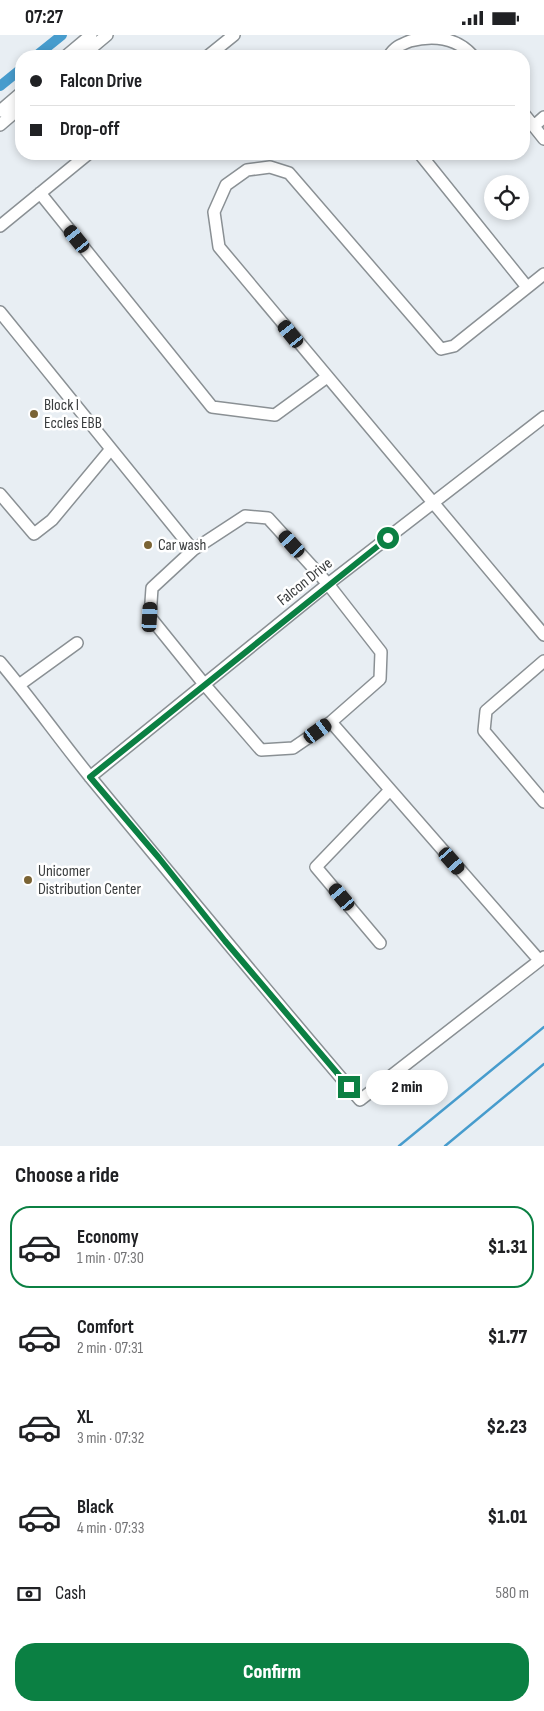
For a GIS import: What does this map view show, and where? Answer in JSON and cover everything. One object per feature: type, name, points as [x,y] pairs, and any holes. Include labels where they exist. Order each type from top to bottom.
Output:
[{"type":"street","points":[[73,50],[92,35]]},
{"type":"street","points":[[89,50],[107,35]]},
{"type":"street","points":[[215,50],[234,35]]},
{"type":"street","points":[[393,50],[395,47],[421,36],[443,36],[464,46],[468,50]]},
{"type":"street","points":[[0,111],[15,98]]},
{"type":"street","points":[[0,125],[15,112]]},
{"type":"street","points":[[534,125],[544,117]]},
{"type":"street","points":[[530,121],[544,139]]},
{"type":"street","points":[[0,226],[81,160]]},
{"type":"street","points":[[425,160],[528,287]]},
{"type":"street","points":[[544,274],[454,347],[440,349],[289,173],[270,167],[247,170],[226,185],[214,212],[219,247],[544,635]]},
{"type":"street","points":[[40,193],[212,407],[275,415],[327,377]]},
{"type":"street","points":[[0,312],[193,549]]},
{"type":"street","name":"Falcon Drive","points":[[90,777],[328,584],[544,417]]},
{"type":"street","points":[[0,494],[34,534],[52,520],[111,449]]},
{"type":"street","points":[[245,516],[268,518],[328,584],[381,652],[380,679],[331,721],[293,748],[261,750],[150,617],[152,588],[193,549],[245,516]]},
{"type":"street","points":[[19,685],[77,643]]},
{"type":"street","points":[[544,661],[486,711],[484,731],[544,802]]},
{"type":"street","points":[[0,662],[90,777],[159,858],[225,941],[360,1100],[542,958],[390,790],[331,721]]},
{"type":"street","points":[[380,943],[316,867],[390,790]]},
{"type":"waterway","points":[[43,50],[62,35]]},
{"type":"waterway","points":[[0,86],[15,74]]},
{"type":"waterway","points":[[399,1146],[544,1027]]},
{"type":"waterway","points":[[445,1146],[544,1064]]},
{"type":"place","name":"Block I Eccles EBB","points":[[34,414]]},
{"type":"place","name":"Car wash","points":[[148,545]]},
{"type":"place","name":"Unicomer Distribution Center","points":[[28,880]]},
{"type":"route","points":[[349,1087],[225,941],[159,858],[90,777],[328,584],[388,538]]}]
